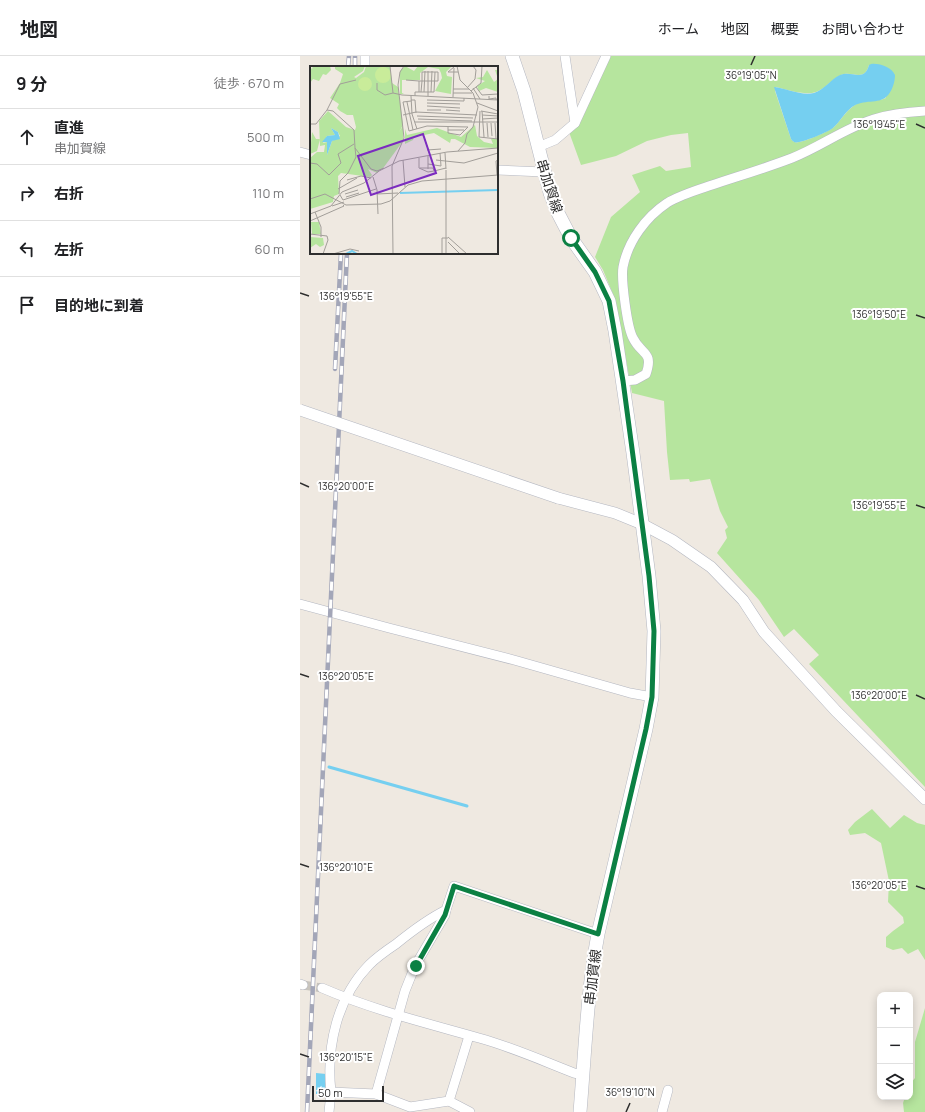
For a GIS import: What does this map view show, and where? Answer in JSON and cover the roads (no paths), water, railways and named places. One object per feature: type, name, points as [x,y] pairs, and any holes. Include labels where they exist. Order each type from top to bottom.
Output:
[{"type":"main road","name":"串加賀線","points":[[512,56],[524,91],[544,172],[558,213],[571,238],[595,272],[609,301],[623,381],[633,453],[649,576],[654,631],[652,697],[646,729],[598,934],[589,995],[580,1112]]},
{"type":"street","points":[[564,56],[575,123]]},
{"type":"street","points":[[538,147],[555,140],[575,123],[606,56]]},
{"type":"street","points":[[623,381],[635,380],[646,374],[649,367],[649,358],[633,338],[629,326],[623,267],[633,241],[642,227],[658,209],[668,202],[694,192],[793,158],[874,119],[925,111]]},
{"type":"street","points":[[300,152],[310,155]]},
{"type":"street","points":[[498,170],[544,172]]},
{"type":"street","points":[[300,410],[558,498],[615,513],[642,524],[672,540],[711,567],[743,600],[764,632],[836,711],[925,799]]},
{"type":"street","points":[[300,604],[514,660],[630,693],[652,697]]},
{"type":"street","points":[[376,1094],[405,991],[416,966],[445,915],[454,886],[598,934]]},
{"type":"street","points":[[329,1112],[330,1044],[345,998],[369,964],[431,917],[446,910]]},
{"type":"street","points":[[322,988],[345,998],[398,1015],[513,1048],[574,1073],[583,1075]]},
{"type":"street","points":[[449,1101],[469,1036]]},
{"type":"street","points":[[662,1112],[668,1090]]},
{"type":"street","points":[[330,1092],[376,1094],[410,1110],[449,1101],[470,1112]]},
{"type":"water","points":[[871,64],[885,66],[895,75],[893,87],[886,97],[879,100],[861,103],[852,107],[833,128],[827,132],[802,141],[794,142],[791,139],[774,87],[794,92],[809,94],[814,93],[818,92],[840,75],[861,75]]},
{"type":"water","points":[[316,1073],[326,1074],[325,1094],[316,1094]]},
{"type":"waterway","points":[[329,767],[467,806]]},
{"type":"tunnel","points":[[303,985],[322,988]]},
{"type":"railway","points":[[348,66],[349,56]]},
{"type":"railway","points":[[355,56],[355,66]]},
{"type":"railway","points":[[335,369],[341,254]]},
{"type":"railway","points":[[307,1112],[347,254]]}]
